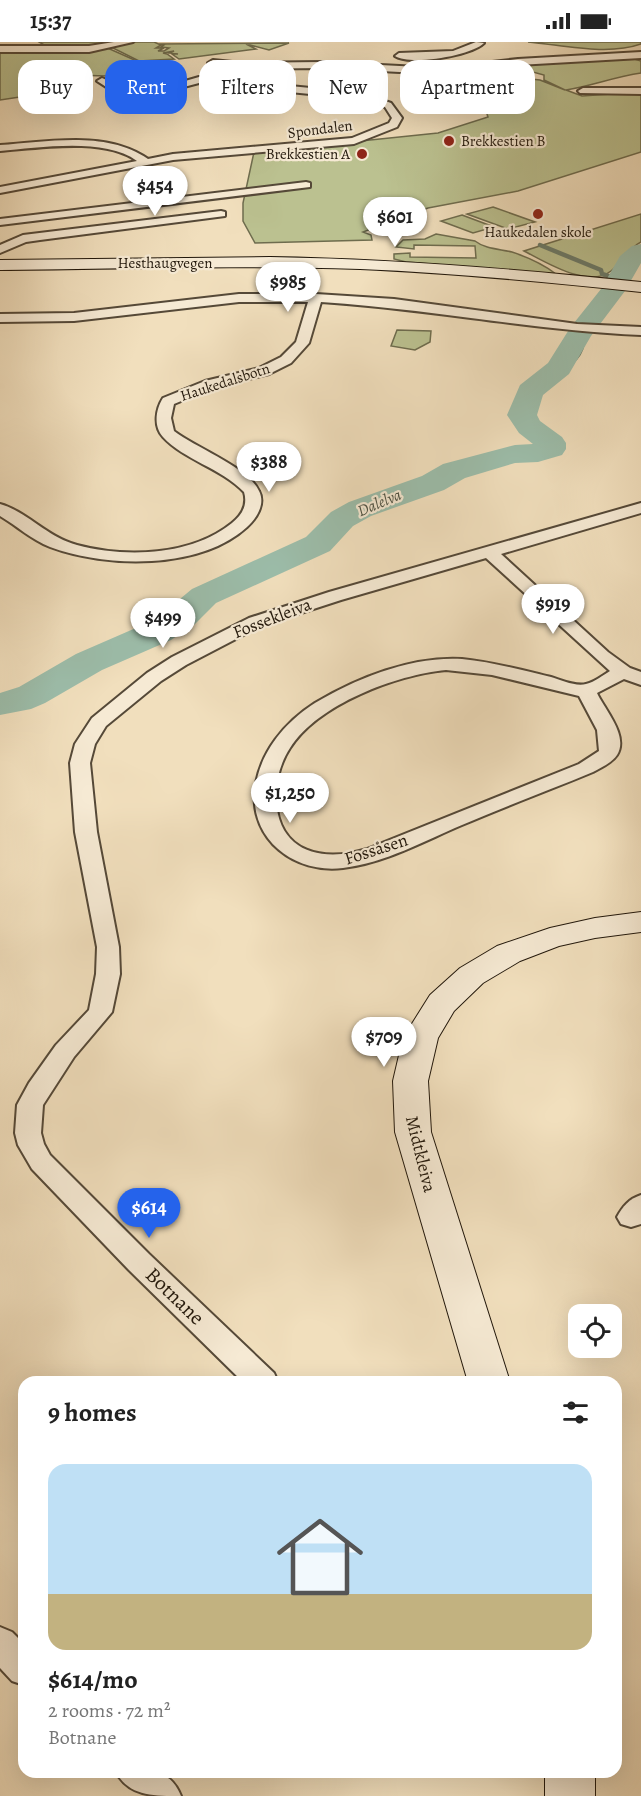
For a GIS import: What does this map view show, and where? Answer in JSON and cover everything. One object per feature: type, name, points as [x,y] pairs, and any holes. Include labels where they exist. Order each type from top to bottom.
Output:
[{"type":"main road","name":"Hesthaugvegen","points":[[0,265],[322,263],[442,269],[639,286]]},
{"type":"main road","name":"Midtkleiva","points":[[487,1376],[413,1132],[409,1096],[412,1059],[436,1010],[462,982],[481,968],[534,942],[563,933],[591,927],[641,922]]},
{"type":"main road","points":[[570,1778],[570,1796]]},
{"type":"street","points":[[0,49],[89,49],[129,42]]},
{"type":"street","points":[[394,56],[445,54],[472,48],[480,43]]},
{"type":"street","points":[[639,55],[635,51],[641,46]]},
{"type":"street","points":[[388,68],[445,71],[518,62],[639,55]]},
{"type":"street","points":[[351,60],[366,57]]},
{"type":"street","name":"Spondalen","points":[[0,190],[195,155],[354,141],[397,122],[397,115],[393,108],[382,102],[339,93],[199,80],[189,80],[165,90],[125,90],[109,88],[102,81]]},
{"type":"street","points":[[583,91],[641,92]]},
{"type":"street","points":[[0,147],[112,145],[133,151],[146,162]]},
{"type":"street","points":[[0,222],[306,185]]},
{"type":"street","points":[[0,249],[23,239],[40,236],[221,214]]},
{"type":"street","points":[[0,318],[74,317],[239,298],[316,298],[394,303],[577,328],[641,331]]},
{"type":"street","name":"Haukedalsbotn","points":[[0,509],[54,543],[112,557],[158,555],[196,548],[230,534],[249,515],[254,504],[253,493],[234,475],[168,434],[162,425],[162,416],[168,401],[176,397],[210,384],[264,371],[286,360],[302,343],[316,298]]},
{"type":"street","name":"Fossekleiva","points":[[38,1089],[65,1051],[100,1012],[105,997],[108,947],[86,832],[80,763],[85,744],[99,722],[154,677],[179,661],[255,622],[335,596],[641,508]]},
{"type":"street","points":[[489,552],[602,656],[632,675]]},
{"type":"street","name":"Fossåsen","points":[[444,665],[494,670],[586,691],[608,733],[610,749],[603,759],[586,768],[394,845],[348,861],[324,862],[300,856],[282,844],[273,833],[268,821],[266,784],[274,756],[281,744],[292,730],[316,711],[356,691],[420,669],[444,665]]},
{"type":"street","points":[[586,691],[632,675]]},
{"type":"street","name":"Botnane","points":[[38,1089],[30,1105],[28,1133],[31,1145],[41,1162],[139,1262],[257,1376]]},
{"type":"street","points":[[0,1643],[18,1662]]},
{"type":"street","points":[[141,1778],[163,1796]]},
{"type":"shaded area","points":[[39,42],[114,42],[103,46],[134,60],[105,60],[105,76],[93,76],[93,60],[18,60],[18,97],[0,100],[0,51],[60,47],[46,46]]},
{"type":"shaded area","points":[[136,42],[154,42],[161,45],[156,48],[164,48],[158,51],[164,51],[169,48],[161,47],[164,45],[159,44],[289,43],[269,50],[246,44],[256,49],[179,59],[172,54],[178,54],[170,53],[174,51],[163,53],[174,59],[156,60],[137,60],[111,47]]},
{"type":"shaded area","points":[[528,42],[641,42],[641,44],[600,49]]},
{"type":"shaded area","points":[[631,58],[641,61],[641,73],[566,90],[582,96],[641,92],[641,152],[518,191],[428,208],[363,232],[371,235],[372,240],[255,243],[243,221],[243,203],[254,152],[438,133],[488,117],[487,114],[535,114],[535,79],[565,90],[544,80],[544,75],[535,73],[535,64]]},
{"type":"shaded area","points":[[493,207],[535,222],[508,229],[467,214]]},
{"type":"shaded area","points":[[641,214],[641,242],[632,248],[611,271],[602,276],[591,277],[567,272],[524,251]]},
{"type":"shaded area","points":[[462,215],[494,227],[473,233],[441,221]]},
{"type":"shaded area","points":[[436,234],[475,241],[488,247],[512,252],[535,261],[556,274],[406,262],[394,259],[394,254],[410,253],[410,257],[476,258],[475,246],[414,245],[414,249],[396,247],[403,240],[425,239]]},
{"type":"shaded area","points":[[397,330],[431,331],[430,342],[415,350],[391,346]]},
{"type":"shaded area","points":[[571,333],[585,335],[584,347],[580,356],[535,388],[529,410],[524,413],[517,409],[522,407],[526,391],[545,376],[562,356]]},
{"type":"waterway","points":[[540,245],[601,270],[602,274],[618,279]]},
{"type":"waterway","name":"Dalelva","points":[[0,704],[18,701],[32,695],[89,662],[158,632],[182,616],[204,596],[318,544],[342,519],[360,509],[433,483],[454,471],[515,454],[538,453],[551,449],[551,443],[529,427],[522,415],[530,391],[559,368],[579,334],[612,291],[629,261],[641,251]]},
{"type":"place","name":"Brekkestien B","points":[[449,141]]},
{"type":"place","name":"Brekkestien A","points":[[362,154]]},
{"type":"place","name":"Haukedalen skole","points":[[538,214]]}]
